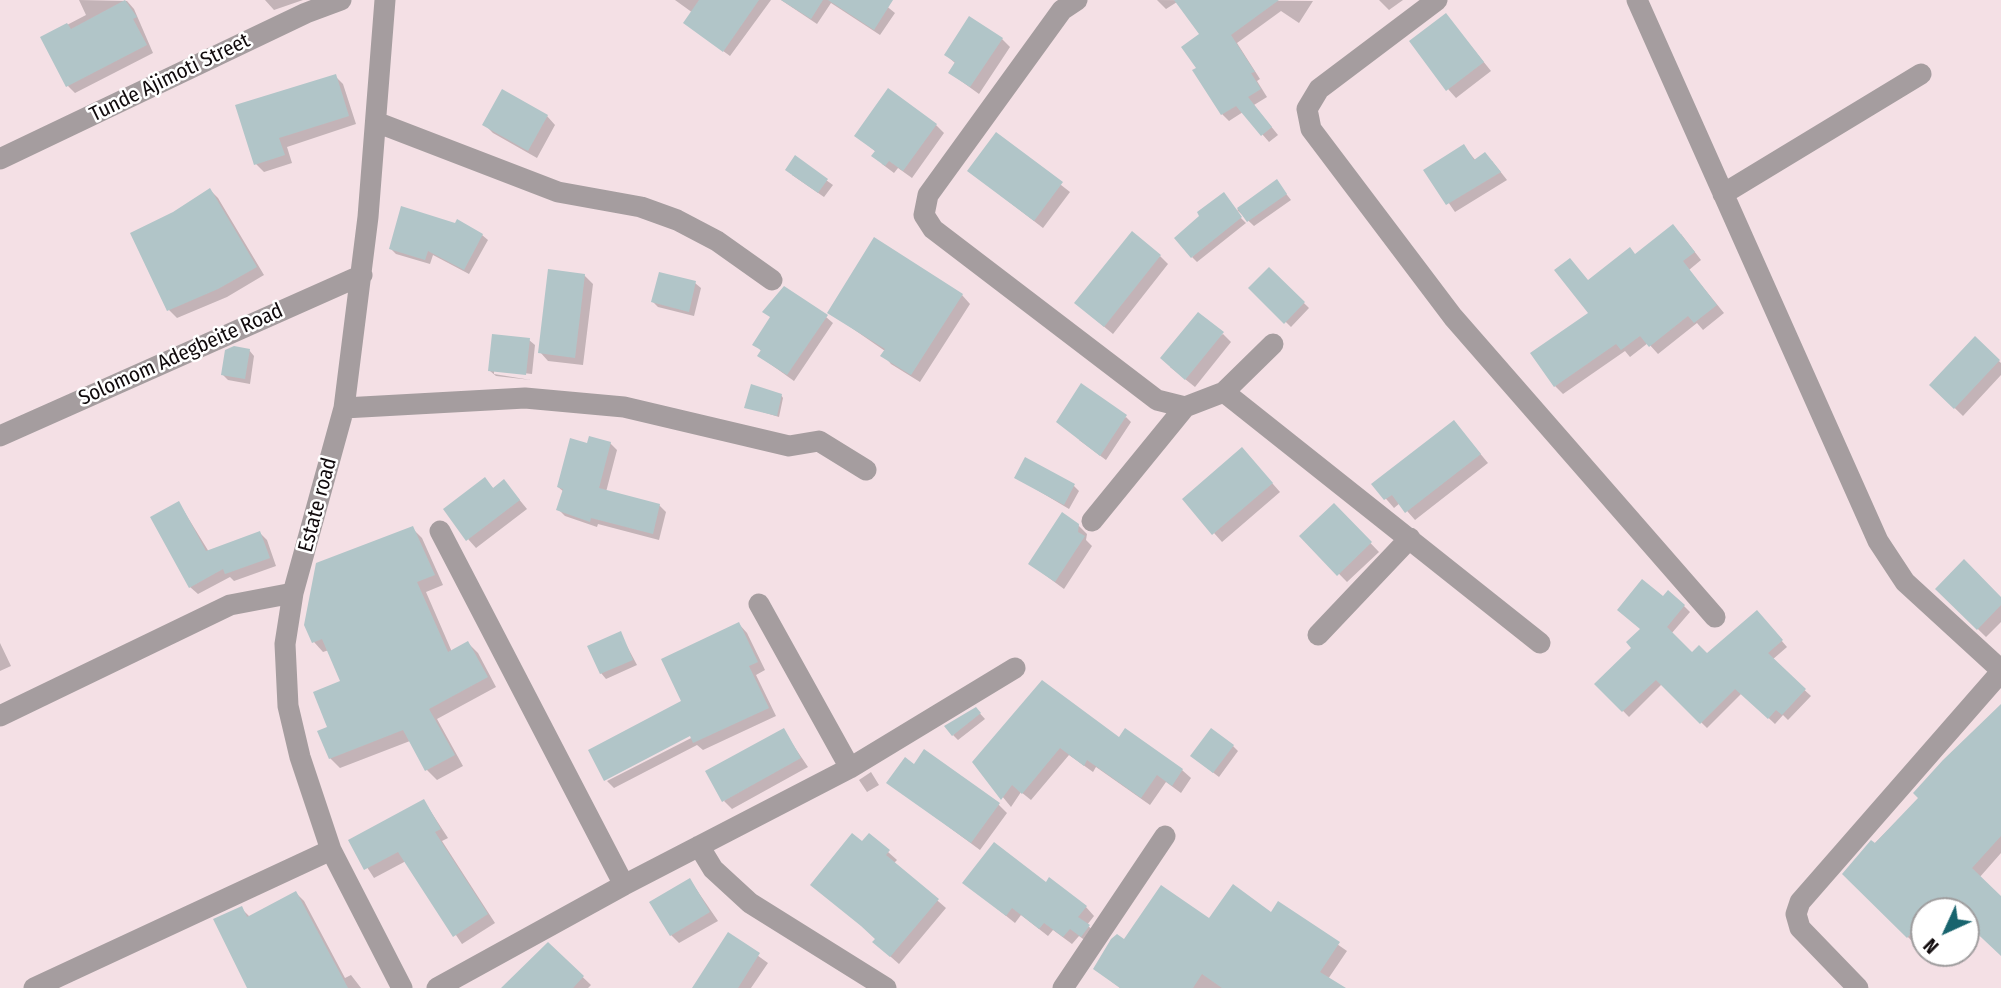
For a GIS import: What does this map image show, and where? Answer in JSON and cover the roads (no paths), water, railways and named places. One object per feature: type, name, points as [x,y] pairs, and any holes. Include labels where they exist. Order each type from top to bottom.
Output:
[{"type":"street","name":"Tunde Ajimoti Street","points":[[0,159],[306,13],[341,0]]},
{"type":"street","name":"Estate road","points":[[385,0],[362,275],[344,408],[293,593],[285,644],[288,706],[300,757],[331,849],[402,988]]},
{"type":"street","points":[[1437,0],[1320,89],[1307,109],[1311,128],[1453,317],[1715,617]]},
{"type":"street","points":[[1637,0],[1878,541],[1905,582],[2001,671],[1800,902],[1796,914],[1800,928],[1858,988]]},
{"type":"street","points":[[1062,4],[929,195],[924,215],[933,229],[1157,400],[1185,407]]},
{"type":"street","points":[[1723,194],[1921,74]]},
{"type":"street","points":[[376,122],[558,192],[641,207],[677,220],[717,241],[772,280]]},
{"type":"street","name":"Solomom Adegbeite Road","points":[[0,436],[362,275]]},
{"type":"street","points":[[1092,521],[1185,407],[1224,392],[1273,344]]},
{"type":"street","points":[[1224,392],[1540,643]]},
{"type":"street","points":[[344,408],[525,398],[624,407],[789,446],[819,441],[866,470]]},
{"type":"street","points":[[440,531],[624,885]]},
{"type":"street","points":[[1318,635],[1410,538]]},
{"type":"street","points":[[0,716],[230,605],[293,593]]},
{"type":"street","points":[[759,604],[850,768]]},
{"type":"street","points":[[438,988],[624,885],[850,768],[1015,668]]},
{"type":"street","points":[[1063,988],[1165,836]]},
{"type":"street","points":[[699,846],[713,869],[750,903],[886,988]]},
{"type":"street","points":[[34,988],[331,849]]}]
